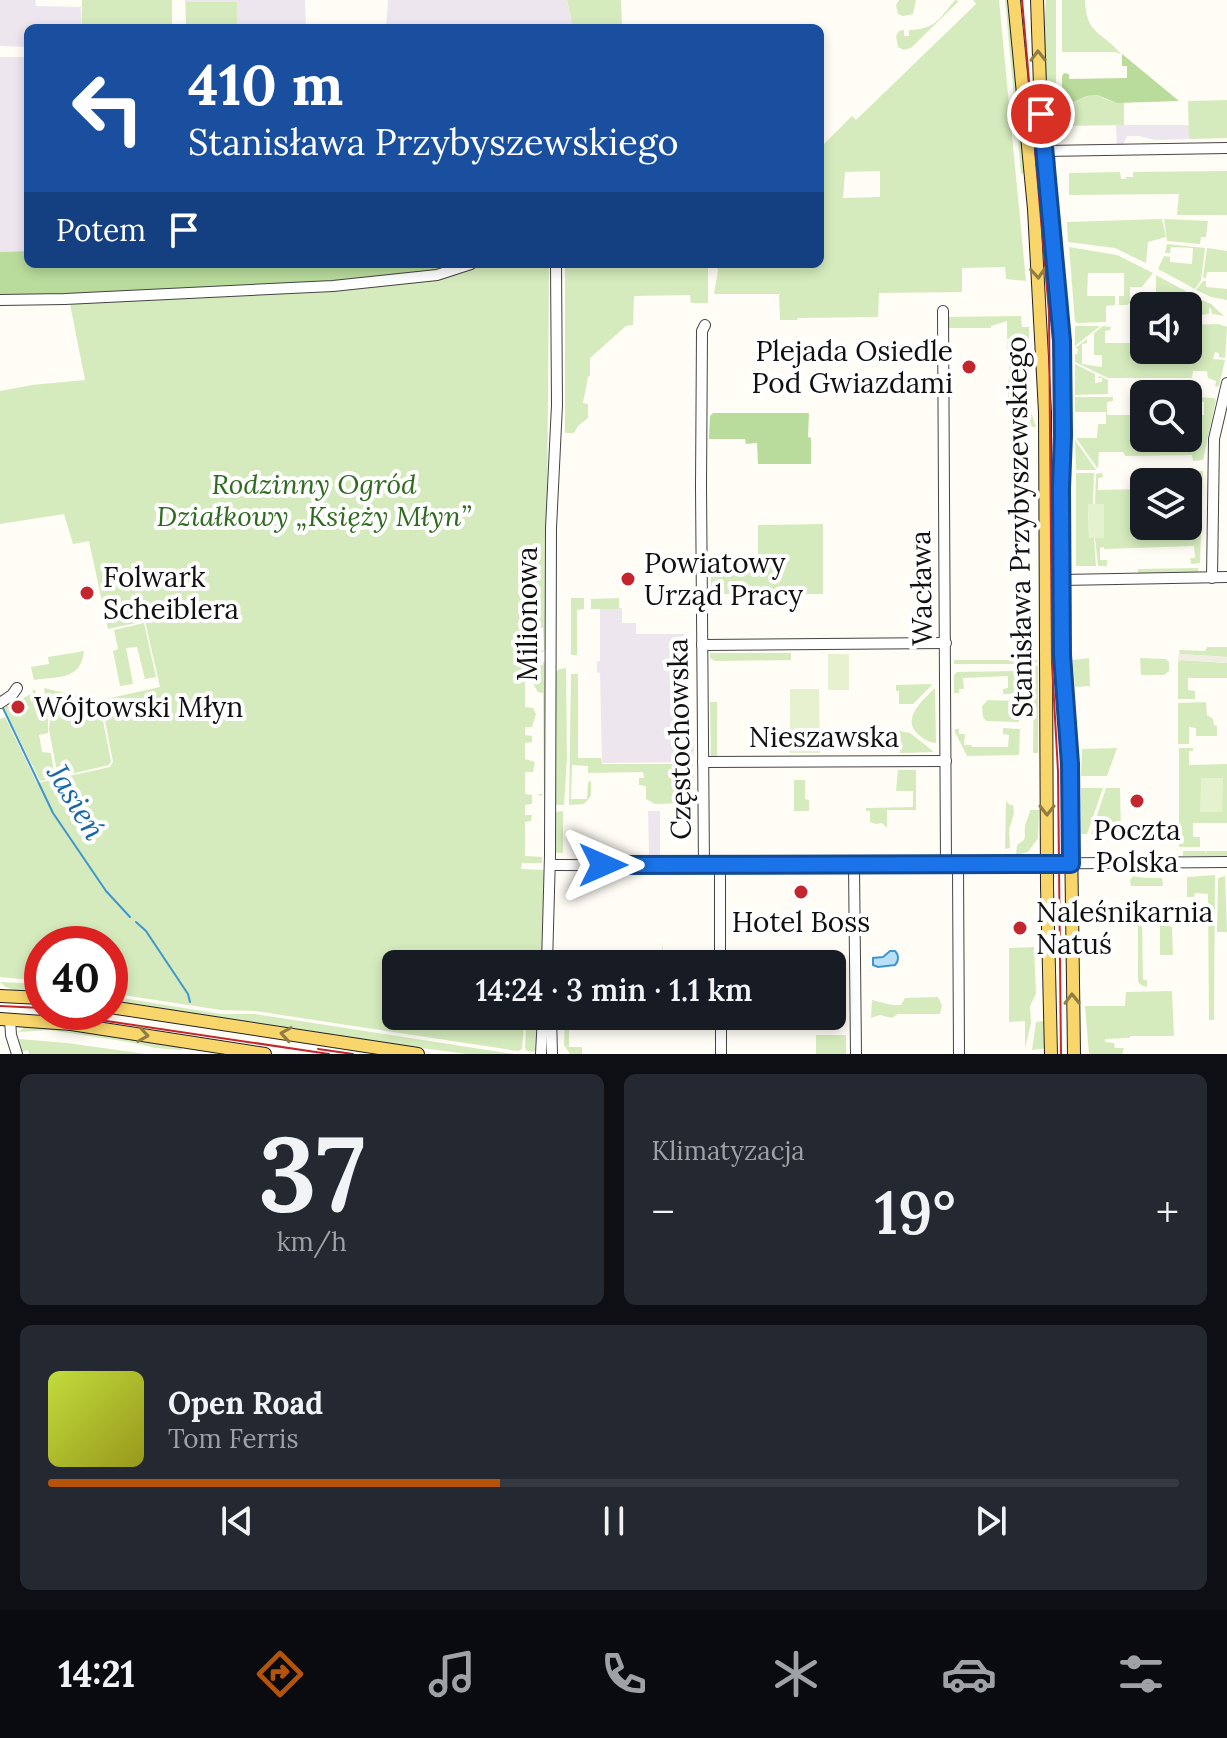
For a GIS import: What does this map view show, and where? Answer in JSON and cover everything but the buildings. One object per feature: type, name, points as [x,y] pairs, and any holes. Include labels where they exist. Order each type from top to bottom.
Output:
[{"type":"main road","name":"Stanisława Przybyszewskiego","points":[[1014,0],[1034,209],[1045,412],[1051,1054]]},
{"type":"main road","name":"Stanisława Przybyszewskiego","points":[[1037,0],[1038,69],[1063,356],[1062,679],[1070,764],[1074,1054]]},
{"type":"main road","points":[[0,996],[24,997]]},
{"type":"main road","points":[[128,1010],[418,1054]]},
{"type":"main road","points":[[5,1019],[71,1024],[265,1054]]},
{"type":"street","points":[[1044,151],[1227,148]]},
{"type":"street","points":[[0,300],[333,286],[437,275],[459,268]]},
{"type":"street","name":"Milionowa","points":[[547,950],[551,540],[557,405],[556,268]]},
{"type":"street","name":"Wacława","points":[[943,311],[946,761],[959,1054]]},
{"type":"street","name":"Częstochowska","points":[[704,866],[701,395],[702,331],[705,325]]},
{"type":"street","points":[[1212,578],[1214,439],[1227,383]]},
{"type":"street","points":[[1061,580],[1227,577]]},
{"type":"street","points":[[702,645],[946,643]]},
{"type":"street","points":[[2,702],[17,688]]},
{"type":"street","name":"Nieszawska","points":[[703,762],[946,761]]},
{"type":"street","points":[[550,865],[952,866],[1227,862]]},
{"type":"street","name":"Częstochowska","points":[[720,865],[720,950]]},
{"type":"street","points":[[854,866],[856,1054]]},
{"type":"street","points":[[5,1019],[17,1054]]},
{"type":"street","points":[[541,1054],[542,1030]]},
{"type":"street","points":[[551,1030],[552,1054]]},
{"type":"street","points":[[721,1030],[721,1054]]},
{"type":"shaded area","points":[[0,0],[35,0],[36,6],[81,7],[82,24],[24,24],[24,47],[0,46]]},
{"type":"shaded area","points":[[185,0],[305,0],[306,24],[186,24]]},
{"type":"shaded area","points":[[388,0],[567,0],[572,24],[386,24]]},
{"type":"shaded area","points":[[0,57],[24,57],[24,251],[0,252]]},
{"type":"shaded area","points":[[1116,125],[1189,125],[1189,139],[1155,140],[1127,136],[1123,145],[1117,145]]},
{"type":"shaded area","points":[[622,608],[622,623],[636,623],[636,634],[685,634],[686,733],[694,738],[694,762],[602,763],[600,673],[597,672],[597,661],[600,661],[600,609]]},
{"type":"shaded area","points":[[1179,652],[1227,657],[1227,663],[1178,662]]},
{"type":"shaded area","points":[[648,811],[660,811],[660,855],[649,855]]},
{"type":"green space","points":[[82,0],[172,0],[172,24],[82,24]]},
{"type":"green space","points":[[567,0],[621,0],[622,24],[572,24]]},
{"type":"green space","points":[[899,0],[916,0],[913,14],[898,14],[896,5]]},
{"type":"green space","points":[[955,0],[959,1],[911,48],[904,50],[898,47],[896,36],[899,31],[904,30],[904,36],[909,36],[909,30],[931,25]]},
{"type":"green space","points":[[973,0],[999,0],[1026,281],[1006,279],[1005,267],[962,268],[962,292],[879,293],[878,317],[780,320],[779,294],[714,294],[717,268],[824,268],[824,144],[852,116],[856,120],[976,4]],"holes":[[[880,171],[880,197],[843,198],[845,172]]]},
{"type":"green space","points":[[1005,0],[1010,0],[1026,173],[1021,174]]},
{"type":"green space","points":[[1046,0],[1056,0],[1054,147],[1048,145],[1043,44]]},
{"type":"green space","points":[[1062,0],[1085,0],[1088,20],[1096,32],[1121,54],[1062,52]]},
{"type":"green space","points":[[186,2],[237,2],[237,24],[186,24]]},
{"type":"green space","points":[[1122,54],[1179,101],[1117,103],[1097,95],[1062,105],[1064,73],[1069,74],[1069,79],[1127,78],[1127,66],[1122,66]]},
{"type":"green space","points":[[1097,95],[1110,101],[1124,102],[1124,125],[1063,126],[1062,105]]},
{"type":"green space","points":[[1227,100],[1227,138],[1189,139],[1188,101]]},
{"type":"green space","points":[[1056,153],[1063,241],[1057,239],[1050,157]]},
{"type":"green space","points":[[1227,171],[1227,215],[1177,215],[1179,194],[1069,195],[1069,173],[1120,172],[1121,179],[1126,179],[1133,177],[1133,172]]},
{"type":"green space","points":[[1162,219],[1166,237],[1148,242],[1146,263],[1115,248],[1068,242],[1067,222]]},
{"type":"green space","points":[[1164,219],[1208,221],[1206,237],[1201,237],[1200,244],[1167,241]]},
{"type":"green space","points":[[1167,244],[1205,248],[1201,280],[1195,289],[1158,269],[1164,256],[1170,257],[1170,262],[1192,264],[1193,248],[1171,247],[1170,253],[1165,253]]},
{"type":"green space","points":[[1063,247],[1069,303],[1069,351],[1058,248]]},
{"type":"green space","points":[[1069,247],[1117,255],[1153,273],[1142,287],[1130,287],[1130,303],[1119,305],[1119,296],[1124,296],[1124,273],[1088,273],[1087,296],[1115,296],[1115,305],[1106,306],[1106,322],[1075,321]]},
{"type":"green space","points":[[1207,248],[1227,251],[1227,272],[1207,272],[1206,278],[1203,278]]},
{"type":"green space","points":[[24,251],[24,268],[442,268],[440,271],[249,288],[0,297],[0,252]]},
{"type":"green space","name":"Rodzinny Ogród Działkowy „Księży Młyn”","points":[[465,268],[549,268],[546,647],[543,652],[538,652],[544,650],[543,628],[526,632],[526,648],[532,650],[525,671],[525,707],[533,708],[536,714],[532,727],[525,727],[525,735],[532,736],[532,742],[525,743],[525,759],[535,762],[533,772],[525,772],[525,794],[532,795],[532,804],[525,805],[525,815],[532,815],[531,821],[525,822],[525,856],[542,857],[542,863],[522,863],[521,869],[545,870],[542,950],[382,950],[382,1030],[524,1030],[522,1049],[518,1051],[255,1011],[221,1010],[128,996],[128,926],[24,926],[24,979],[0,977],[0,719],[5,717],[37,783],[110,767],[113,762],[101,700],[160,687],[145,621],[108,629],[89,541],[73,544],[64,514],[0,524],[0,391],[85,380],[70,304],[360,289],[441,277]]},
{"type":"green space","points":[[565,268],[708,268],[708,303],[691,303],[690,295],[634,296],[633,325],[626,326],[590,358],[590,376],[583,403],[588,404],[588,418],[574,433],[565,433]]},
{"type":"green space","points":[[1156,275],[1187,292],[1156,292]]},
{"type":"green space","points":[[1206,281],[1206,287],[1227,289],[1227,300],[1211,297],[1196,290]]},
{"type":"green space","points":[[1202,300],[1224,316],[1212,314],[1211,308],[1209,314],[1202,315]]},
{"type":"green space","points":[[1021,316],[1022,327],[1029,327],[1029,339],[1007,339],[1007,321],[991,328],[948,328],[947,317]]},
{"type":"green space","points":[[1202,325],[1227,327],[1225,358],[1215,352],[1213,359],[1225,360],[1219,386],[1215,387],[1216,381],[1208,378],[1207,371],[1193,371],[1192,378],[1108,378],[1075,362],[1078,349],[1075,348],[1087,339],[1087,343],[1082,344],[1082,364],[1102,367],[1102,355],[1094,355],[1094,333],[1103,326],[1111,327],[1105,331],[1105,343],[1130,343],[1130,364],[1202,364]]},
{"type":"green space","points":[[1075,326],[1100,326],[1075,346]]},
{"type":"green space","points":[[1007,341],[1029,341],[1030,390],[1008,390]]},
{"type":"green space","points":[[1075,364],[1095,374],[1095,383],[1102,382],[1099,376],[1108,380],[1108,394],[1075,395]]},
{"type":"green space","points":[[1008,392],[1030,392],[1036,427],[1030,427],[1030,412],[1012,412]]},
{"type":"green space","points":[[1075,397],[1113,397],[1113,401],[1107,402],[1107,415],[1130,415],[1130,452],[1202,452],[1202,397],[1216,400],[1203,460],[1193,461],[1192,455],[1125,456],[1123,452],[1099,452],[1098,469],[1076,438],[1097,438],[1098,424],[1106,424],[1106,412],[1075,412]]},
{"type":"green space","points":[[713,413],[809,413],[811,464],[758,464],[757,443],[746,444],[745,439],[709,439],[710,416]]},
{"type":"green space","points":[[1069,440],[1070,576],[1067,574],[1065,489]]},
{"type":"green space","points":[[1075,440],[1094,467],[1096,470],[1076,470]]},
{"type":"green space","points":[[1076,473],[1094,473],[1093,504],[1088,505],[1089,538],[1094,538],[1096,566],[1076,566]]},
{"type":"green space","points":[[1102,473],[1103,477],[1098,478],[1098,490],[1130,489],[1130,540],[1201,540],[1200,563],[1191,564],[1190,558],[1195,558],[1194,546],[1104,547],[1100,548],[1100,560],[1107,560],[1107,566],[1098,566],[1095,538],[1104,537],[1103,504],[1095,504],[1096,474]]},
{"type":"green space","points":[[1088,504],[1104,504],[1104,538],[1089,538]]},
{"type":"green space","points":[[823,524],[823,594],[711,594],[711,561],[758,561],[758,525]]},
{"type":"green space","points":[[1198,568],[1199,575],[1138,576],[1138,569]]},
{"type":"green space","points":[[571,598],[584,598],[584,609],[577,610],[577,655],[571,655]]},
{"type":"green space","points":[[619,598],[619,609],[591,609],[591,599]]},
{"type":"green space","points":[[144,623],[156,677],[145,679],[137,647],[126,648],[133,684],[120,686],[113,651],[118,649],[114,630]]},
{"type":"green space","points":[[1207,647],[1227,647],[1227,657],[1180,654],[1179,650],[1205,651]]},
{"type":"green space","points":[[84,651],[82,661],[73,672],[34,680],[31,667],[49,664],[48,657]]},
{"type":"green space","points":[[710,653],[791,653],[791,660],[715,661],[710,658]]},
{"type":"green space","points":[[828,654],[849,654],[849,690],[828,690]]},
{"type":"green space","points":[[1089,658],[1090,686],[1075,687],[1073,660]]},
{"type":"green space","points":[[1140,658],[1166,659],[1169,671],[1164,675],[1141,675]]},
{"type":"green space","points":[[954,660],[1037,662],[1028,666],[954,664]]},
{"type":"green space","points":[[543,661],[546,665],[544,793],[543,693],[538,692],[531,675],[532,668],[543,665]]},
{"type":"green space","points":[[1178,662],[1227,663],[1227,678],[1188,678],[1188,690],[1195,691],[1195,699],[1178,699]]},
{"type":"green space","points":[[1038,665],[1038,753],[1033,753],[1032,668]]},
{"type":"green space","points":[[566,668],[564,805],[555,805],[555,673]]},
{"type":"green space","points":[[1014,671],[1020,677],[1019,694],[1003,694],[1003,689],[1008,688],[1008,676],[963,678],[964,689],[954,693],[954,675],[957,672]]},
{"type":"green space","points":[[571,674],[578,674],[578,758],[601,758],[602,764],[693,764],[694,806],[690,803],[655,804],[646,799],[646,786],[639,785],[639,778],[644,778],[643,772],[588,773],[588,766],[572,765],[571,799],[587,799],[588,782],[591,781],[591,796],[584,804],[569,805]]},
{"type":"green space","points":[[896,685],[932,685],[913,704],[899,704]]},
{"type":"green space","points":[[44,688],[82,697],[68,699],[72,718],[80,716],[79,707],[89,705],[89,699],[99,701],[111,761],[109,765],[58,777],[49,730],[50,719],[39,708],[32,690],[37,696],[45,695]]},
{"type":"green space","points":[[935,688],[936,743],[919,735],[912,723],[915,710]]},
{"type":"green space","points":[[790,689],[819,689],[820,753],[790,753]]},
{"type":"green space","points":[[31,694],[38,709],[48,719],[48,733],[39,735],[42,752],[51,753],[55,778],[40,781],[4,708],[8,705],[15,716],[29,708],[23,698]]},
{"type":"green space","points":[[988,700],[1020,701],[1019,722],[986,721],[982,706]]},
{"type":"green space","points":[[710,702],[717,702],[717,756],[746,758],[711,758]]},
{"type":"green space","points":[[1206,702],[1207,715],[1217,726],[1217,736],[1196,736],[1196,728],[1189,727],[1189,744],[1178,744],[1178,703]]},
{"type":"green space","points":[[1003,728],[1020,729],[1019,755],[967,756],[955,732],[959,729],[959,734],[965,734],[964,745],[1008,747],[1009,735],[1003,734]]},
{"type":"green space","points":[[899,731],[910,733],[934,752],[900,753]]},
{"type":"green space","points":[[1117,748],[1107,776],[1081,776],[1082,749]]},
{"type":"green space","points":[[1179,748],[1193,748],[1189,751],[1189,765],[1227,764],[1227,823],[1193,823],[1193,837],[1200,837],[1200,847],[1179,847]]},
{"type":"green space","points":[[898,770],[916,770],[916,810],[887,810],[887,828],[882,823],[870,822],[870,811],[866,808],[913,807],[913,791],[896,791]]},
{"type":"green space","points":[[1201,778],[1223,778],[1222,812],[1200,812]]},
{"type":"green space","points":[[794,780],[805,780],[805,799],[809,800],[809,811],[794,811]]},
{"type":"green space","points":[[1081,788],[1103,788],[1087,834],[1081,834]]},
{"type":"green space","points":[[1106,788],[1120,788],[1121,833],[1091,834]]},
{"type":"green space","points":[[1006,801],[1013,805],[1014,813],[1009,830],[1010,848],[1005,849]]},
{"type":"green space","points":[[1030,810],[1039,810],[1038,838],[1028,852],[1016,855],[1017,845],[1025,838]]},
{"type":"green space","points":[[563,811],[563,853],[555,853],[555,812]]},
{"type":"green space","points":[[1183,851],[1205,851],[1206,855],[1206,851],[1227,851],[1227,856],[1183,856]]},
{"type":"green space","points":[[1215,875],[1214,1020],[1209,1020],[1208,894],[1195,893],[1194,897],[1187,897],[1187,877]]},
{"type":"green space","points":[[1133,876],[1162,878],[1163,886],[1131,886]]},
{"type":"green space","points":[[1225,876],[1227,932],[1217,932],[1218,878]]},
{"type":"green space","points":[[1165,920],[1172,927],[1173,955],[1160,955],[1160,925],[1142,925],[1145,987],[1138,979],[1139,922]]},
{"type":"green space","points":[[1034,947],[1036,994],[1030,1006],[1031,1023],[1025,1048],[1025,1021],[1009,1022],[1009,948]]},
{"type":"green space","points":[[0,982],[24,983],[24,991],[14,990]]},
{"type":"green space","points":[[1172,991],[1174,1036],[1105,1039],[1105,1042],[1114,1043],[1115,1048],[1124,1048],[1122,1054],[1089,1054],[1085,1006],[1125,1006],[1126,992]]},
{"type":"green space","points":[[938,997],[942,1005],[940,1014],[898,1014],[892,1018],[880,1015],[871,1018],[872,1000],[901,1005],[905,998]]},
{"type":"green space","points":[[128,999],[221,1014],[255,1014],[514,1054],[467,1054],[128,1003]]},
{"type":"green space","points":[[1042,1004],[1045,1004],[1047,1048],[1032,1050],[1036,1022],[1045,1021],[1045,1006]]},
{"type":"green space","points":[[50,1030],[182,1047],[182,1050]]},
{"type":"green space","name":"Rodzinny Ogród Działkowy „Księży Młyn”","points":[[526,1030],[538,1030],[537,1049],[533,1052],[525,1048]]},
{"type":"green space","points":[[565,1030],[569,1030],[569,1047],[582,1047],[582,1054],[570,1054],[564,1045]]},
{"type":"green space","points":[[816,1035],[846,1035],[846,1054],[816,1054]]},
{"type":"green space","points":[[19,1039],[146,1054],[29,1054],[28,1050],[22,1052]]},
{"type":"water","points":[[890,951],[897,954],[895,965],[873,965],[873,958],[883,957]]},
{"type":"waterway","name":"Jasień","points":[[2,706],[53,813],[106,891],[130,917]]},
{"type":"waterway","name":"Jasień","points":[[136,922],[146,931],[188,994],[190,1002]]},
{"type":"tram line","points":[[1022,0],[1049,312],[1052,664],[1058,771],[1061,1054]]},
{"type":"tram line","points":[[0,1006],[24,1007]]},
{"type":"tram line","points":[[128,1024],[329,1054]]},
{"type":"tram line","points":[[318,1049],[353,1054]]},
{"type":"place","name":"Plejada Osiedle Pod Gwiazdami","points":[[969,367]]},
{"type":"place","name":"Powiatowy Urząd Pracy","points":[[628,579]]},
{"type":"place","name":"Folwark Scheiblera","points":[[87,593]]},
{"type":"place","name":"Wójtowski Młyn","points":[[18,707]]},
{"type":"place","name":"Poczta Polska","points":[[1137,801]]},
{"type":"place","name":"Hotel Boss","points":[[801,892]]},
{"type":"place","name":"Naleśnikarnia Natuś","points":[[1020,928]]},
{"type":"route","points":[[603,865],[1071,864],[1070,764],[1062,679],[1062,341],[1041,114]]}]
